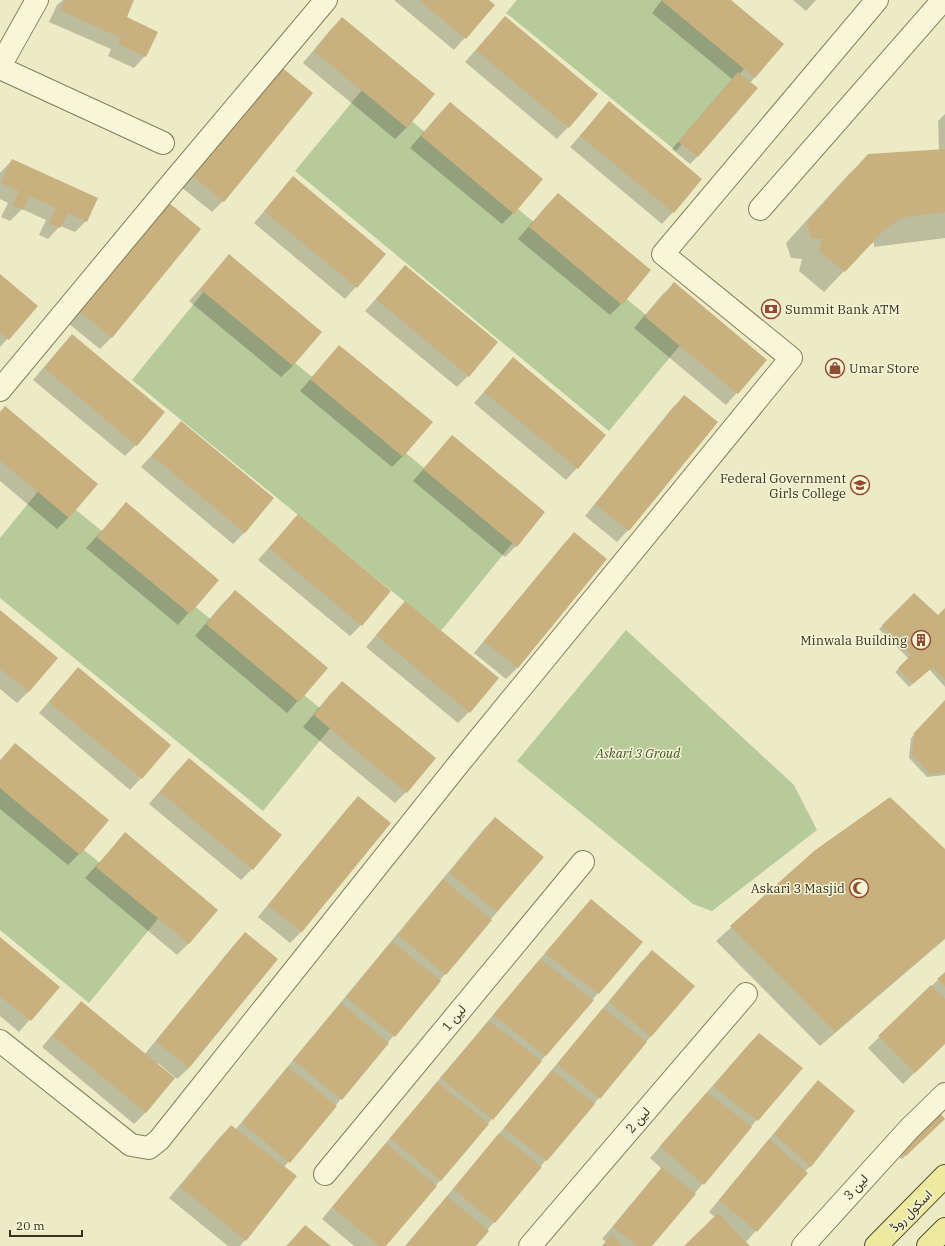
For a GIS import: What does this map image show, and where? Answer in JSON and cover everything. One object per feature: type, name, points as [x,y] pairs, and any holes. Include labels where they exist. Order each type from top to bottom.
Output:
[{"type":"main road","name":"اسکول روڈ","points":[[876,1246],[945,1176]]},
{"type":"main road","points":[[928,1246],[945,1229]]},
{"type":"street","points":[[37,0],[0,67],[163,143]]},
{"type":"street","points":[[0,390],[326,0]]},
{"type":"street","points":[[0,1041],[131,1145],[149,1148],[159,1140],[461,762],[791,358],[663,254],[877,0]]},
{"type":"street","points":[[760,209],[943,0]]},
{"type":"street","name":"لین 1","points":[[325,1174],[583,862]]},
{"type":"street","name":"لین 2","points":[[530,1246],[746,994]]},
{"type":"street","name":"لین 3","points":[[803,1246],[910,1128],[945,1094]]},
{"type":"green space","points":[[517,0],[666,0],[747,65],[676,151],[506,13]]},
{"type":"green space","points":[[367,84],[681,344],[609,431],[295,171]]},
{"type":"green space","points":[[205,290],[514,541],[441,631],[132,380]]},
{"type":"green space","points":[[44,484],[336,721],[263,811],[0,598],[0,538]]},
{"type":"green space","name":"Askari 3 Groud","points":[[626,630],[794,785],[817,830],[712,911],[693,904],[517,761]]},
{"type":"green space","points":[[0,781],[162,914],[89,1003],[0,930]]},
{"type":"building","points":[[65,0],[134,0],[127,17],[158,32],[146,57],[118,44],[121,38],[60,10]]},
{"type":"building","points":[[419,0],[489,0],[495,5],[466,39]]},
{"type":"building","points":[[731,0],[784,44],[755,78],[662,1]]},
{"type":"building","points":[[505,16],[598,94],[569,128],[476,50]]},
{"type":"building","points":[[342,17],[435,94],[407,128],[314,51]]},
{"type":"building","points":[[280,66],[313,93],[224,202],[191,175]]},
{"type":"building","points":[[738,72],[758,88],[698,157],[678,142]]},
{"type":"building","points":[[609,101],[702,179],[674,213],[580,136]]},
{"type":"building","points":[[450,102],[543,179],[514,214],[421,136]]},
{"type":"building","points":[[945,149],[945,212],[904,217],[886,228],[845,272],[819,251],[822,239],[811,238],[807,222],[868,154]]},
{"type":"building","points":[[12,159],[98,198],[87,222],[68,213],[60,228],[49,223],[56,208],[29,196],[23,210],[12,205],[19,191],[1,183]]},
{"type":"building","points":[[293,176],[386,254],[357,288],[264,211]]},
{"type":"building","points":[[558,193],[651,270],[622,305],[529,227]]},
{"type":"building","points":[[168,202],[201,229],[112,338],[79,311]]},
{"type":"building","points":[[229,254],[322,332],[293,366],[200,289]]},
{"type":"building","points":[[405,265],[498,342],[469,377],[376,299]]},
{"type":"building","points":[[0,274],[38,306],[9,340],[0,333]]},
{"type":"building","points":[[674,282],[767,360],[738,394],[645,317]]},
{"type":"building","points":[[72,334],[165,412],[137,446],[44,368]]},
{"type":"building","points":[[339,345],[433,422],[403,457],[310,379]]},
{"type":"building","points":[[513,357],[606,435],[578,469],[484,392]]},
{"type":"building","points":[[684,395],[718,422],[629,531],[595,504]]},
{"type":"building","points":[[5,406],[98,484],[69,518],[0,460],[0,412]]},
{"type":"building","points":[[181,421],[274,498],[245,533],[152,456]]},
{"type":"building","points":[[452,435],[545,512],[517,547],[423,469]]},
{"type":"building","points":[[126,502],[219,580],[190,614],[97,537]]},
{"type":"building","points":[[298,514],[391,591],[362,626],[269,548]]},
{"type":"building","points":[[574,532],[607,559],[518,668],[484,641]]},
{"type":"building","points":[[235,590],[328,668],[299,702],[206,624]]},
{"type":"building","name":"Minwala Building","points":[[914,593],[938,615],[945,608],[945,680],[933,667],[913,684],[898,668],[911,655],[882,625]]},
{"type":"building","points":[[405,601],[499,678],[470,713],[376,635]]},
{"type":"building","points":[[0,610],[58,658],[29,692],[0,668]]},
{"type":"building","points":[[78,667],[171,745],[142,779],[49,702]]},
{"type":"building","points":[[342,681],[436,758],[407,793],[314,715]]},
{"type":"building","points":[[945,700],[945,772],[930,774],[912,754],[914,733]]},
{"type":"building","points":[[15,743],[109,820],[80,855],[0,788],[0,761]]},
{"type":"building","points":[[189,758],[282,835],[253,870],[160,792]]},
{"type":"building","points":[[358,796],[391,823],[302,932],[268,905]]},
{"type":"building","name":"Askari 3 Masjid","points":[[890,797],[945,849],[945,938],[835,1032],[730,926],[814,851]]},
{"type":"building","points":[[495,817],[544,857],[497,912],[449,873]]},
{"type":"building","points":[[125,832],[218,910],[189,944],[96,867]]},
{"type":"building","points":[[443,879],[492,920],[446,975],[398,935]]},
{"type":"building","points":[[591,899],[643,942],[599,994],[545,953]]},
{"type":"building","points":[[245,932],[278,959],[189,1068],[156,1041]]},
{"type":"building","points":[[0,937],[60,987],[31,1021],[0,996]]},
{"type":"building","points":[[392,941],[441,981],[395,1037],[346,997]]},
{"type":"building","points":[[652,950],[695,986],[651,1037],[609,1002]]},
{"type":"building","points":[[540,959],[594,1000],[546,1056],[493,1015]]},
{"type":"building","points":[[945,972],[945,987],[937,979]]},
{"type":"building","points":[[931,985],[945,999],[945,1044],[915,1073],[878,1036]]},
{"type":"building","points":[[81,1001],[175,1078],[146,1113],[53,1036]]},
{"type":"building","points":[[341,1003],[389,1043],[342,1100],[293,1060]]},
{"type":"building","points":[[603,1008],[647,1042],[600,1099],[557,1064]]},
{"type":"building","points":[[489,1021],[542,1061],[493,1120],[440,1078]]},
{"type":"building","points":[[759,1033],[803,1068],[758,1121],[713,1086]]},
{"type":"building","points":[[288,1067],[337,1106],[290,1163],[242,1123]]},
{"type":"building","points":[[552,1070],[595,1104],[547,1161],[504,1128]]},
{"type":"building","points":[[818,1080],[855,1111],[811,1167],[774,1134]]},
{"type":"building","points":[[437,1082],[489,1124],[441,1181],[390,1138]]},
{"type":"building","points":[[707,1092],[752,1127],[704,1185],[660,1146]]},
{"type":"building","points":[[938,1111],[945,1119],[906,1156],[899,1151]]},
{"type":"building","points":[[231,1125],[297,1176],[246,1241],[180,1187]]},
{"type":"building","points":[[499,1133],[542,1167],[495,1223],[453,1189]]},
{"type":"building","points":[[769,1139],[808,1173],[757,1232],[719,1200]]},
{"type":"building","points":[[386,1143],[437,1186],[386,1246],[379,1246],[332,1207]]},
{"type":"building","points":[[662,1167],[696,1194],[652,1246],[637,1246],[613,1227]]},
{"type":"building","points":[[447,1196],[489,1231],[476,1246],[406,1246]]},
{"type":"building","points":[[718,1213],[750,1246],[684,1246]]},
{"type":"building","points":[[305,1225],[331,1246],[287,1246]]},
{"type":"building","points":[[612,1235],[623,1246],[602,1246]]},
{"type":"place","name":"Summit Bank ATM","points":[[771,309]]},
{"type":"place","name":"Umar Store","points":[[835,368]]},
{"type":"place","name":"Federal Government Girls College","points":[[860,485]]},
{"type":"place","name":"Minwala Building","points":[[921,640]]},
{"type":"place","name":"Askari 3 Masjid","points":[[859,888]]}]
